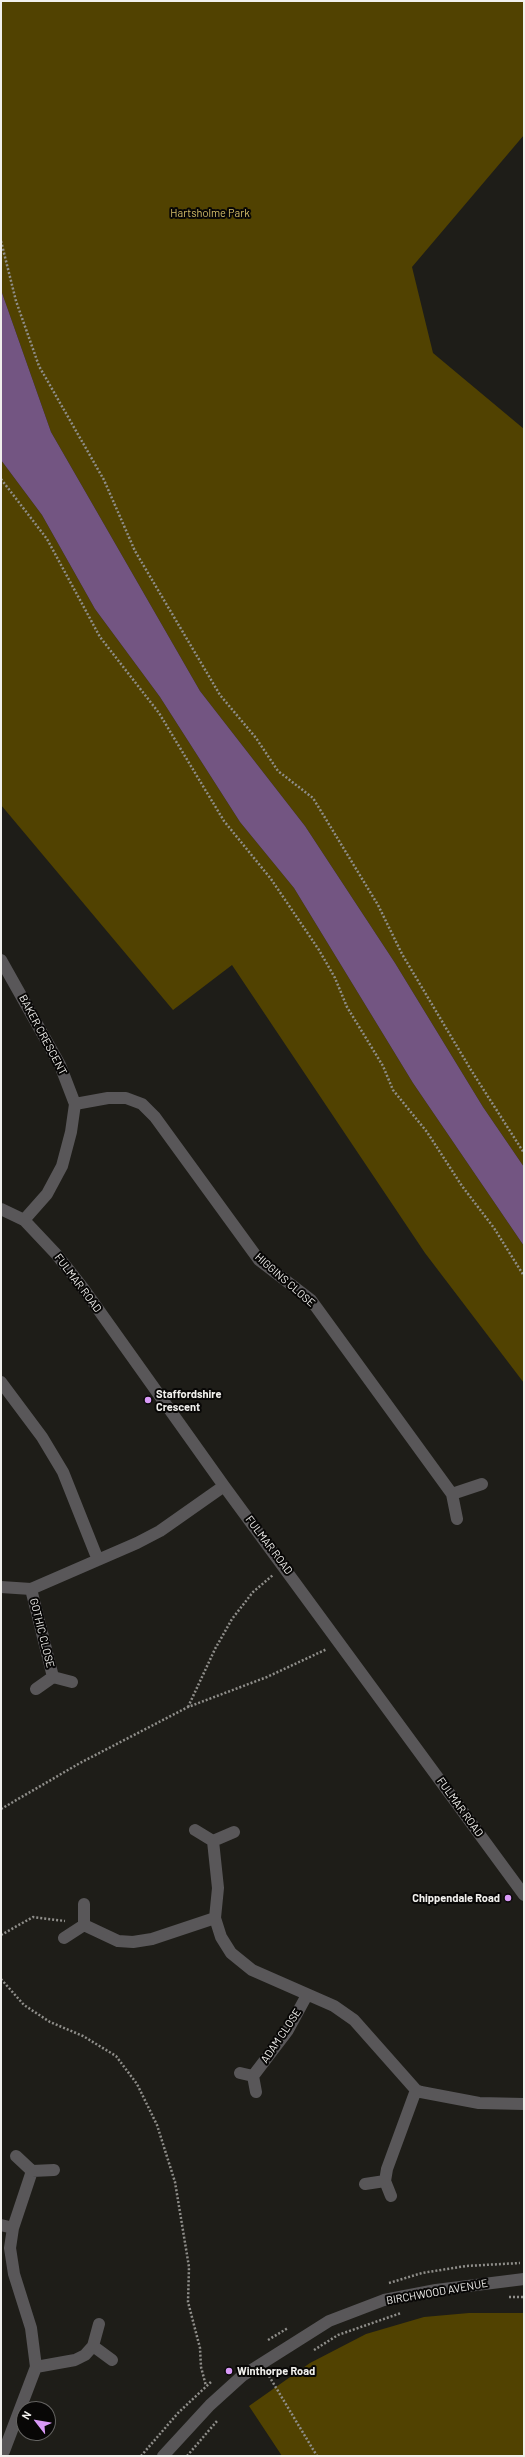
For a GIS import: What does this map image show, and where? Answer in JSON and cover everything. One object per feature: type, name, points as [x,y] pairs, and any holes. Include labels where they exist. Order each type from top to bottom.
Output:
[{"type":"street","name":"BAKER CRESCENT","points":[[1,960],[60,1065],[75,1104],[72,1132],[62,1166],[47,1194],[24,1220]]},
{"type":"street","name":"HIGGINS CLOSE","points":[[75,1104],[108,1098],[126,1098],[142,1104],[155,1117],[259,1260],[311,1300],[452,1494],[457,1519]]},
{"type":"street","name":"FULMAR ROAD","points":[[1,1209],[24,1220],[57,1254],[83,1288],[224,1486],[341,1642],[524,1895]]},
{"type":"street","points":[[1,1382],[42,1437],[64,1472],[98,1560]]},
{"type":"street","points":[[452,1494],[482,1484]]},
{"type":"street","points":[[1,1587],[31,1589],[137,1543],[160,1531],[224,1486]]},
{"type":"street","name":"GOTHIC CLOSE","points":[[31,1589],[53,1677]]},
{"type":"street","name":"GOTHIC CLOSE","points":[[36,1689],[53,1677],[72,1682]]},
{"type":"street","points":[[195,1830],[213,1841]]},
{"type":"street","points":[[213,1841],[234,1832]]},
{"type":"street","points":[[213,1841],[218,1888],[215,1918],[221,1937],[231,1953],[252,1970],[334,2006],[354,2020],[416,2090],[479,2103],[524,2104]]},
{"type":"street","points":[[84,1904],[84,1925]]},
{"type":"street","points":[[84,1925],[118,1941],[133,1942],[152,1939],[215,1918]]},
{"type":"street","points":[[64,1938],[84,1925]]},
{"type":"street","name":"ADAM CLOSE","points":[[253,2076],[288,2030],[307,1995]]},
{"type":"street","points":[[240,2073],[253,2076],[256,2092]]},
{"type":"street","points":[[391,2196],[385,2181],[387,2169],[416,2090]]},
{"type":"street","points":[[16,2156],[32,2171],[54,2170]]},
{"type":"street","points":[[7,2452],[36,2367],[31,2328],[14,2274],[10,2248],[13,2228],[32,2171]]},
{"type":"street","points":[[365,2184],[385,2181]]},
{"type":"street","points":[[1,2225],[13,2228]]},
{"type":"street","name":"BIRCHWOOD AVENUE","points":[[163,2456],[210,2405],[242,2376],[329,2321],[384,2300],[436,2290],[524,2279]]},
{"type":"street","points":[[36,2367],[75,2360],[85,2355],[92,2346],[99,2324]]},
{"type":"street","points":[[92,2346],[112,2360]]},
{"type":"path","points":[[1,241],[16,301],[39,366],[104,480],[136,551],[220,695],[256,738],[278,771],[313,798],[378,905],[402,954],[467,1064],[524,1154]]},
{"type":"path","points":[[1,479],[47,539],[100,637],[159,713],[224,821],[271,879],[319,950],[335,978],[347,1007],[383,1066],[393,1090],[427,1132],[462,1186],[494,1228],[524,1276]]},
{"type":"path","points":[[188,1707],[215,1649],[232,1619],[253,1592],[284,1565]]},
{"type":"path","points":[[1,1809],[80,1763],[188,1707],[267,1677],[341,1642]]},
{"type":"path","points":[[1,1935],[33,1916],[52,1918],[84,1925]]},
{"type":"path","points":[[1,1979],[24,2006],[50,2022],[83,2036],[116,2056],[137,2084],[157,2125],[175,2182],[189,2267],[188,2302],[200,2348],[201,2367],[206,2386],[178,2413],[141,2456]]},
{"type":"path","points":[[503,2297],[524,2297]]},
{"type":"path","points":[[307,2354],[338,2336],[403,2312]]},
{"type":"path","points":[[264,2379],[275,2372]]},
{"type":"path","points":[[269,2376],[317,2456]]},
{"type":"path","points":[[187,2456],[221,2416]]},
{"type":"green space","name":"Hartsholme Park","points":[[1,1],[524,1],[524,135],[412,267],[433,353],[524,429],[524,1167],[483,1107],[395,963],[305,826],[200,691],[51,432],[1,290]]},
{"type":"green space","points":[[1,460],[42,515],[95,609],[160,697],[240,822],[294,888],[413,1083],[524,1246],[524,1383],[425,1253],[232,965],[173,1010],[1,805]]},
{"type":"green space","points":[[469,2313],[524,2313],[524,2456],[282,2456],[249,2406],[310,2363],[366,2334],[424,2317]]},
{"type":"shaded area","points":[[1,290],[51,432],[200,691],[305,826],[395,963],[483,1107],[524,1167],[524,1246],[413,1083],[294,888],[240,822],[160,697],[95,609],[42,515],[1,460]]},
{"type":"place","name":"Staffordshire Crescent","points":[[148,1400]]},
{"type":"place","name":"Chippendale Road","points":[[508,1898]]},
{"type":"place","name":"Winthorpe Road","points":[[229,2371]]}]
